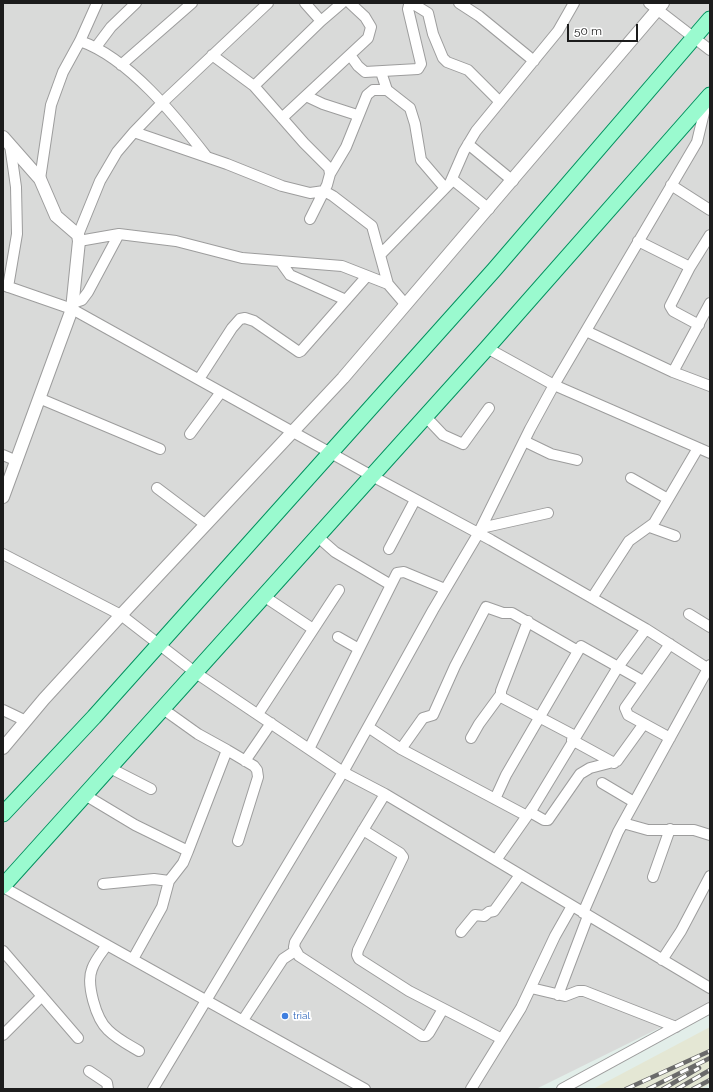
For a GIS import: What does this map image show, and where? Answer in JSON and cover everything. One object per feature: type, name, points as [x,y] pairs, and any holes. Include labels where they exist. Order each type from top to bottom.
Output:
[{"type":"main road","points":[[3,814],[159,644],[494,270],[710,19]]},
{"type":"main road","points":[[3,887],[265,597],[709,96]]},
{"type":"street","points":[[40,179],[51,105],[63,72],[80,41],[97,3]]},
{"type":"street","points":[[96,47],[111,27],[136,3]]},
{"type":"street","points":[[121,65],[192,3]]},
{"type":"street","points":[[3,498],[41,399],[73,306],[79,238],[100,181],[117,152],[134,132],[163,102],[268,3]]},
{"type":"street","points":[[305,3],[320,21]]},
{"type":"street","points":[[254,86],[320,21],[342,3]]},
{"type":"street","points":[[282,118],[368,38],[371,27],[365,18],[350,3]]},
{"type":"street","points":[[459,3],[479,16],[534,60]]},
{"type":"street","points":[[380,255],[452,179],[468,144],[476,131],[566,20],[574,3]]},
{"type":"street","points":[[350,55],[361,70],[370,73],[415,71],[420,67],[408,9],[409,5],[415,5],[428,14],[433,34],[443,58],[447,62],[468,70],[500,102]]},
{"type":"street","points":[[3,748],[121,615],[343,378],[489,209],[656,5],[710,50]]},
{"type":"street","points":[[80,41],[96,47],[121,65],[163,102],[207,157]]},
{"type":"street","points":[[212,55],[254,86],[304,143],[326,163],[330,174]]},
{"type":"street","points":[[381,72],[387,90],[410,108],[416,124],[417,144],[421,160],[425,167],[445,188]]},
{"type":"street","points":[[310,220],[324,191],[330,174],[346,147],[362,102],[370,92],[374,90],[387,90]]},
{"type":"street","points":[[306,96],[323,104],[358,115]]},
{"type":"street","points":[[153,1089],[343,772],[445,589],[480,531],[524,441],[554,385],[697,142],[709,96]]},
{"type":"street","points":[[134,132],[207,157],[282,186],[310,194],[324,191],[342,202],[372,226],[388,284],[406,305]]},
{"type":"street","points":[[7,141],[40,179],[56,216],[79,238],[119,234],[176,241],[242,258],[312,262],[342,266],[388,284]]},
{"type":"street","points":[[7,141],[16,187],[17,234],[5,286],[73,306],[221,392],[415,500],[480,531],[592,598],[646,628],[709,668],[623,823],[586,915],[558,995]]},
{"type":"street","points":[[468,144],[513,180]]},
{"type":"street","points":[[452,179],[489,209]]},
{"type":"street","points":[[671,185],[710,210]]},
{"type":"street","points":[[73,306],[82,300],[88,292],[119,234]]},
{"type":"street","points":[[698,325],[670,308],[690,267],[710,236]]},
{"type":"street","points":[[638,241],[690,267]]},
{"type":"street","points":[[280,261],[290,275],[346,300]]},
{"type":"street","points":[[199,379],[232,328],[240,319],[245,318],[254,321],[300,352],[367,276]]},
{"type":"street","points":[[673,372],[710,303]]},
{"type":"street","points":[[586,331],[673,372],[710,386]]},
{"type":"street","points":[[487,348],[554,385],[710,453]]},
{"type":"street","points":[[190,434],[221,392]]},
{"type":"street","points":[[41,399],[160,449]]},
{"type":"street","points":[[425,416],[443,435],[463,444],[489,408]]},
{"type":"street","points":[[524,441],[551,454],[577,460]]},
{"type":"street","points":[[592,598],[629,541],[650,527],[698,448]]},
{"type":"street","points":[[3,455],[17,461]]},
{"type":"street","points":[[631,478],[668,499]]},
{"type":"street","points":[[157,488],[206,525]]},
{"type":"street","points":[[389,549],[415,500]]},
{"type":"street","points":[[480,531],[548,513]]},
{"type":"street","points":[[650,527],[675,536]]},
{"type":"street","points":[[318,537],[335,552],[391,586]]},
{"type":"street","points":[[3,554],[121,615],[196,673],[343,772],[385,794],[710,988]]},
{"type":"street","points":[[309,749],[397,573],[401,571],[445,589]]},
{"type":"street","points":[[258,714],[339,590]]},
{"type":"street","points":[[265,597],[313,629]]},
{"type":"street","points":[[401,749],[423,718],[433,715],[455,666],[485,607],[488,606],[502,613],[511,612],[578,651]]},
{"type":"street","points":[[689,614],[710,627]]},
{"type":"street","points":[[471,738],[479,724],[501,694],[528,621]]},
{"type":"street","points":[[496,860],[528,814],[618,666],[646,628]]},
{"type":"street","points":[[338,637],[359,649]]},
{"type":"street","points":[[670,644],[625,708],[628,715],[643,725],[670,738]]},
{"type":"street","points":[[495,799],[506,775],[581,646],[643,681]]},
{"type":"street","points":[[501,694],[505,700],[539,718],[614,763]]},
{"type":"street","points":[[163,709],[254,766],[257,770],[258,776],[238,841]]},
{"type":"street","points":[[3,710],[26,721]]},
{"type":"street","points":[[245,761],[271,723]]},
{"type":"street","points":[[368,727],[401,749],[495,799],[528,814],[548,820],[580,774],[590,768],[614,763],[622,757],[643,725]]},
{"type":"street","points":[[133,959],[162,907],[169,881],[183,863],[227,750]]},
{"type":"street","points":[[110,768],[151,789]]},
{"type":"street","points":[[602,783],[634,802]]},
{"type":"street","points":[[295,952],[295,942],[385,794]]},
{"type":"street","points":[[85,795],[135,825],[188,851]]},
{"type":"street","points":[[623,823],[648,830],[694,830],[710,835]]},
{"type":"street","points":[[363,830],[400,852],[403,857],[358,950],[358,958],[409,991],[502,1039]]},
{"type":"street","points":[[653,877],[670,830]]},
{"type":"street","points":[[461,932],[475,915],[484,916],[494,910],[520,875]]},
{"type":"street","points":[[662,960],[681,931],[710,876]]},
{"type":"street","points":[[103,884],[154,880],[169,881]]},
{"type":"street","points":[[3,887],[365,1089]]},
{"type":"street","points":[[472,1089],[531,988],[555,936],[572,906]]},
{"type":"street","points":[[106,945],[92,969],[90,982],[92,996],[100,1020],[107,1030],[139,1051]]},
{"type":"street","points":[[3,951],[78,1038]]},
{"type":"street","points":[[243,1020],[283,958],[295,952]]},
{"type":"street","points":[[295,952],[422,1036],[426,1036],[429,1033],[443,1009]]},
{"type":"street","points":[[531,988],[567,996],[578,991],[584,991],[676,1027]]},
{"type":"street","points":[[3,1035],[42,996]]},
{"type":"street","points":[[562,1089],[710,1008]]},
{"type":"street","points":[[89,1071],[107,1083],[108,1089]]},
{"type":"shaded area","points":[[3,3],[710,3],[710,1003],[536,1089],[3,1089]]},
{"type":"shaded area","points":[[710,1027],[710,1084],[700,1089],[593,1089]]},
{"type":"railway","points":[[626,1089],[710,1051]]},
{"type":"railway","points":[[648,1089],[710,1058]]},
{"type":"railway","points":[[663,1089],[699,1068]]},
{"type":"railway","points":[[677,1089],[710,1070]]},
{"type":"railway","points":[[693,1089],[710,1080]]},
{"type":"place","name":"trial","points":[[285,1016]]}]
